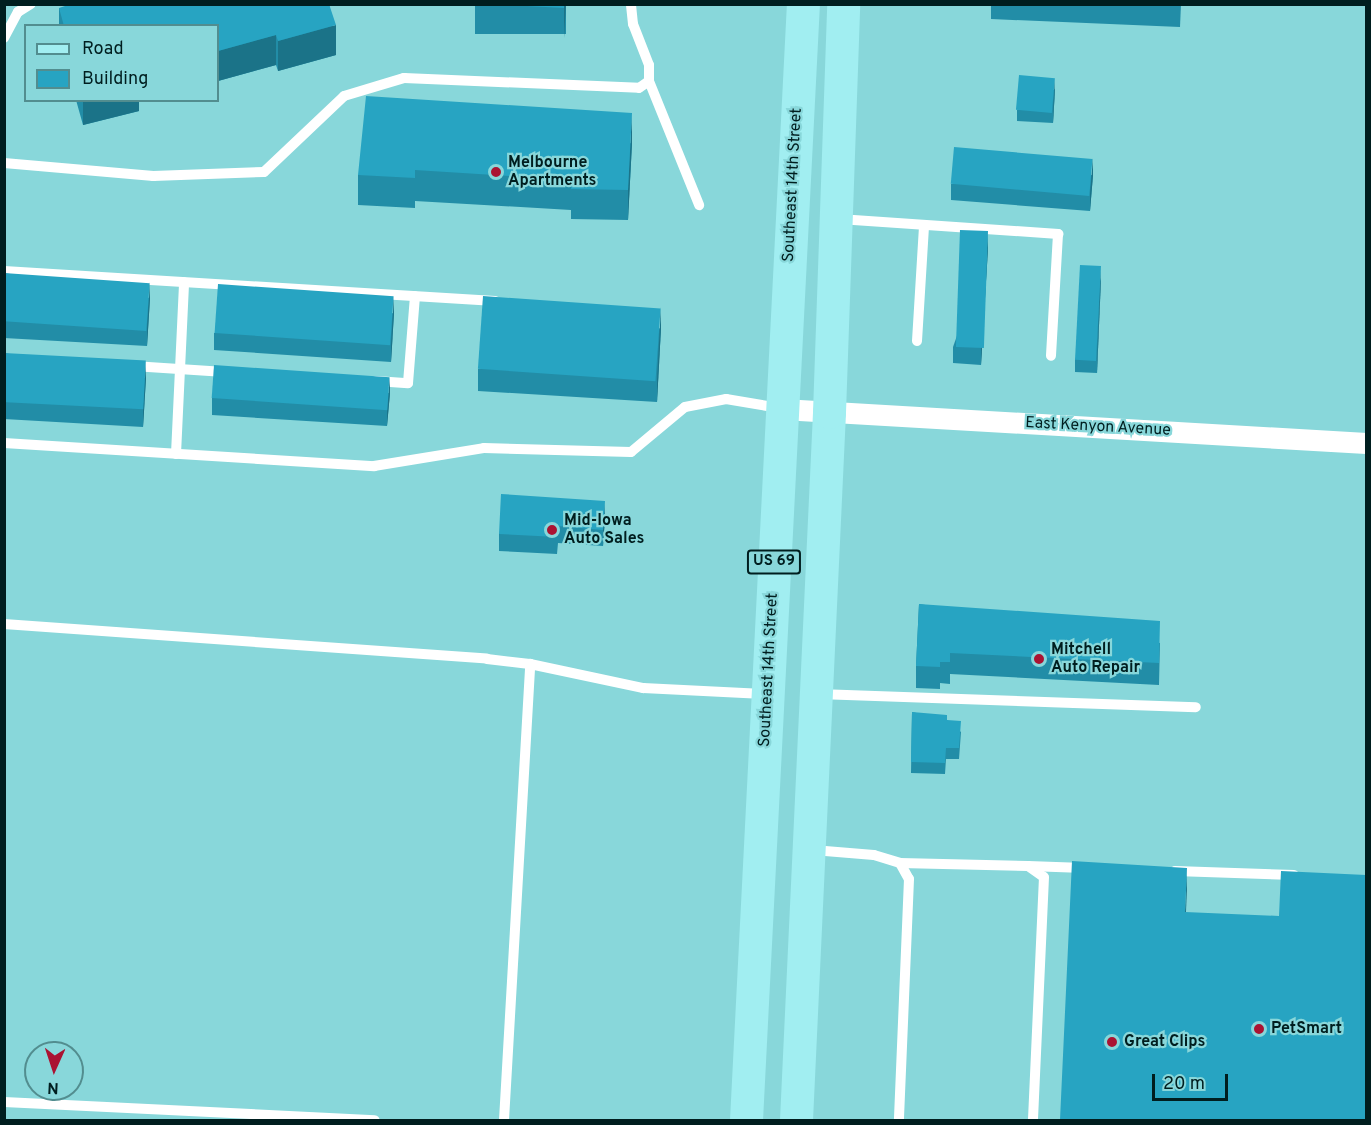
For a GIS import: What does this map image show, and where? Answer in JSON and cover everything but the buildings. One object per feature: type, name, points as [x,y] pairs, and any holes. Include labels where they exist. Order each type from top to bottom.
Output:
[{"type":"main road","name":"Southeast 14th Street","points":[[746,1120],[802,4]]},
{"type":"main road","name":"US 69","points":[[796,1120],[829,412],[843,4]]},
{"type":"street","name":"East Kenyon Avenue","points":[[782,409],[1366,443]]},
{"type":"lane","points":[[4,38],[18,12],[31,4]]},
{"type":"lane","points":[[631,4],[633,24],[649,65],[649,81],[699,205]]},
{"type":"lane","points":[[4,163],[153,176],[264,172],[344,96],[404,78],[639,88],[649,81]]},
{"type":"lane","points":[[835,219],[1058,234],[1051,356]]},
{"type":"lane","points":[[917,341],[924,225]]},
{"type":"lane","points":[[4,271],[505,302]]},
{"type":"lane","points":[[176,454],[184,282]]},
{"type":"lane","points":[[362,380],[408,383],[415,296]]},
{"type":"lane","points":[[122,365],[237,372]]},
{"type":"lane","points":[[4,443],[374,466],[484,448],[632,452],[685,407],[726,399],[782,409]]},
{"type":"lane","points":[[4,624],[530,664],[643,688],[768,694]]},
{"type":"lane","points":[[504,1120],[530,664]]},
{"type":"lane","points":[[816,694],[1196,707]]},
{"type":"lane","points":[[809,850],[874,855],[900,863],[1095,868]]},
{"type":"lane","points":[[899,1120],[909,879],[900,863]]},
{"type":"lane","points":[[1028,866],[1044,877],[1033,1120]]},
{"type":"lane","points":[[1163,870],[1301,875]]},
{"type":"lane","points":[[4,1102],[375,1120]]},
{"type":"place","name":"Melbourne Apartments","points":[[496,172]]},
{"type":"place","name":"Mid-Iowa Auto Sales","points":[[552,530]]},
{"type":"place","name":"Mitchell Auto Repair","points":[[1039,659]]},
{"type":"place","name":"PetSmart","points":[[1259,1029]]},
{"type":"place","name":"Great Clips","points":[[1112,1042]]}]
